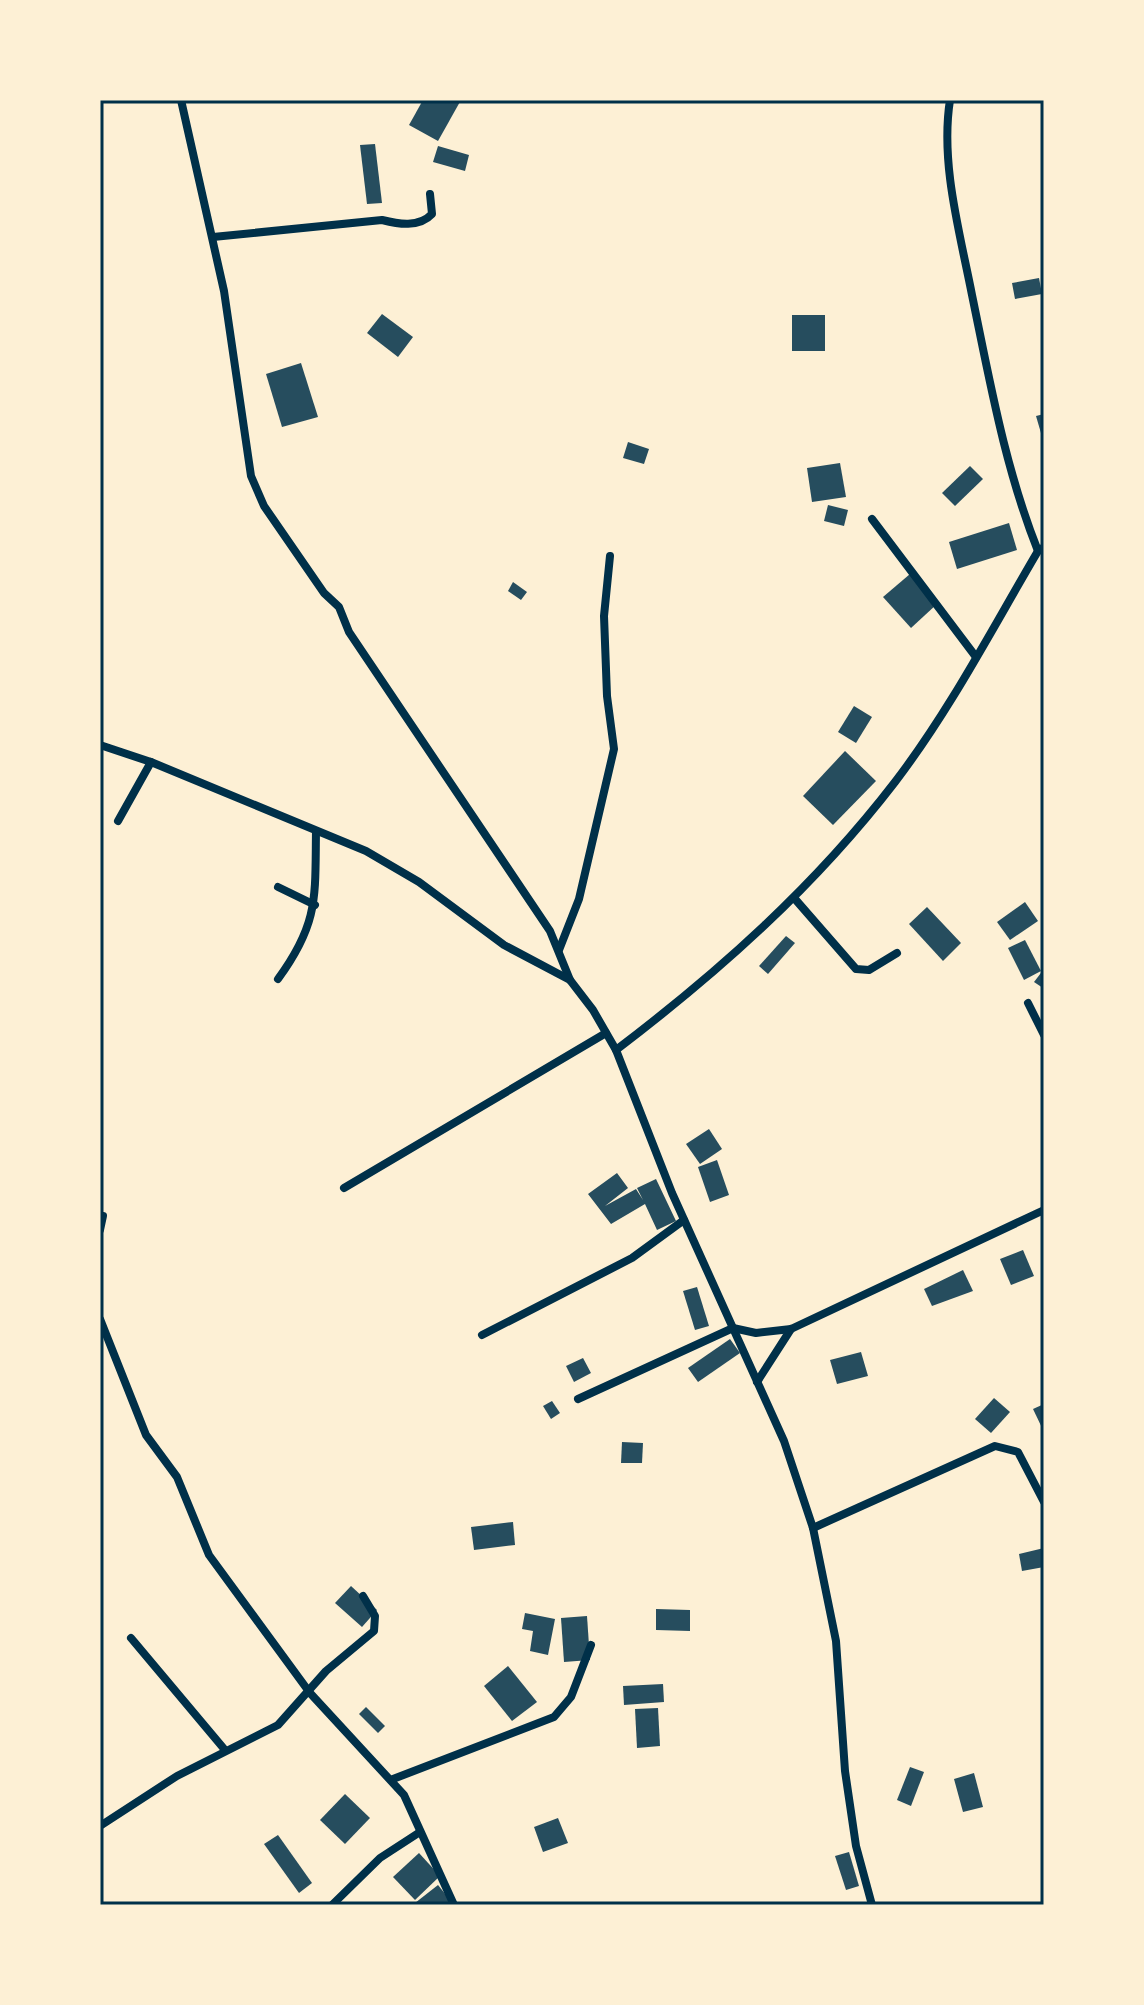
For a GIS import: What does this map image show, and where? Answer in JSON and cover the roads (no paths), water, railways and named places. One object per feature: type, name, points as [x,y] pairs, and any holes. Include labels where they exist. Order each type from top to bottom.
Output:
[{"type":"street","points":[[181,100],[224,291],[247,459],[256,492],[324,593],[339,607],[349,632],[490,838],[559,950],[570,980],[616,1050],[684,1220],[784,1441],[813,1528],[836,1641],[845,1771],[856,1846],[872,1905]]},
{"type":"street","points":[[616,1050],[720,969],[795,899],[894,783],[942,715],[1041,549],[1017,499],[997,416],[959,227],[947,129],[950,100]]},
{"type":"street","points":[[213,237],[382,220],[402,225],[424,221],[432,214],[430,194]]},
{"type":"street","points":[[872,519],[976,657]]},
{"type":"street","points":[[559,950],[579,899],[614,749],[607,696],[604,616],[610,556]]},
{"type":"street","points":[[100,745],[151,762],[366,851],[419,882],[504,945],[570,980]]},
{"type":"street","points":[[118,821],[151,762]]},
{"type":"street","points":[[278,979],[304,938],[315,905],[316,831]]},
{"type":"street","points":[[278,887],[315,905]]},
{"type":"street","points":[[795,899],[856,969],[869,970],[897,953]]},
{"type":"street","points":[[1028,1003],[1044,1035]]},
{"type":"street","points":[[344,1188],[606,1033]]},
{"type":"street","points":[[578,1399],[733,1328],[756,1333],[791,1329],[1044,1210]]},
{"type":"street","points":[[100,1230],[103,1216]]},
{"type":"street","points":[[482,1335],[632,1258],[684,1220]]},
{"type":"street","points":[[100,1319],[146,1435],[177,1477],[209,1555],[310,1693],[393,1779],[454,1905]]},
{"type":"street","points":[[757,1382],[791,1329]]},
{"type":"street","points":[[813,1528],[995,1446],[1018,1452],[1044,1502]]},
{"type":"street","points":[[100,1826],[225,1750],[268,1733],[310,1693],[326,1671],[374,1631],[375,1616],[363,1596]]},
{"type":"street","points":[[131,1638],[225,1750]]},
{"type":"street","points":[[393,1779],[554,1717],[571,1697],[591,1645]]},
{"type":"street","points":[[332,1905],[380,1858],[420,1832]]}]
